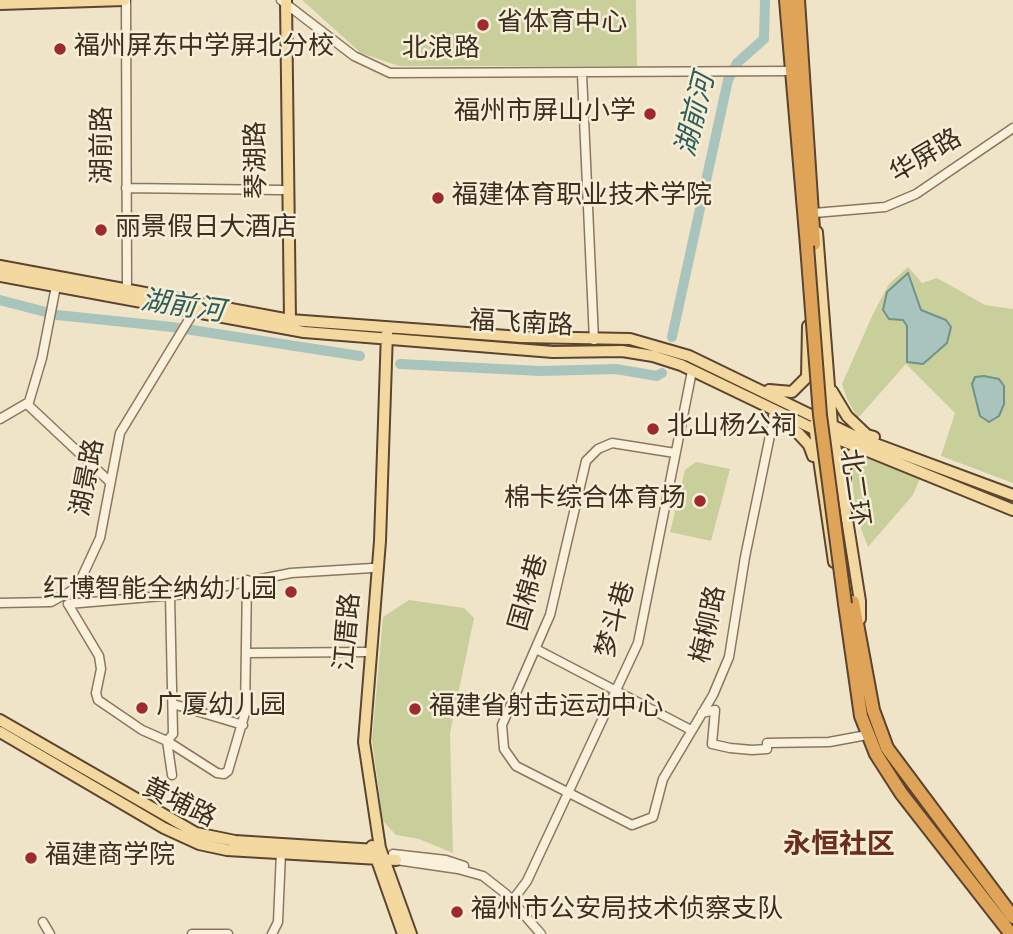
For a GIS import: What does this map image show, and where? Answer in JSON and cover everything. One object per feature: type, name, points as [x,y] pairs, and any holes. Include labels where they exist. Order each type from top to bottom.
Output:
[{"type":"highway","name":"北二环","points":[[786,0],[809,209]]},
{"type":"highway","name":"北二环","points":[[798,0],[810,246],[826,415],[854,635],[861,716],[867,735],[901,793],[1011,934]]},
{"type":"highway","name":"北二环","points":[[854,635],[873,710],[887,748],[1013,917]]},
{"type":"main road","points":[[0,4],[125,0]]},
{"type":"main road","points":[[283,1],[287,319]]},
{"type":"main road","name":"琴湖路","points":[[283,1],[282,190],[287,319]]},
{"type":"main road","points":[[809,209],[801,246],[813,415],[839,605],[854,635]]},
{"type":"main road","points":[[809,209],[833,431],[860,601],[854,635]]},
{"type":"main road","name":"福飞南路","points":[[0,266],[287,319],[384,333],[553,352],[622,351],[653,356],[692,370],[814,429],[833,431],[923,460],[1013,495]]},
{"type":"main road","name":"福飞南路","points":[[0,276],[304,332],[630,340],[677,352],[757,387],[813,415],[833,431],[866,449],[1013,510]]},
{"type":"main road","points":[[757,387],[792,392],[807,377],[808,326]]},
{"type":"main road","name":"江厝路","points":[[384,333],[372,568],[359,748],[403,934]]},
{"type":"main road","name":"江厝路","points":[[384,333],[380,541],[364,733],[383,855],[411,934]]},
{"type":"main road","points":[[810,357],[827,356]]},
{"type":"main road","points":[[692,370],[737,399],[774,416],[809,445],[820,477]]},
{"type":"main road","points":[[829,385],[848,416],[867,435],[916,452],[923,460]]},
{"type":"main road","points":[[850,544],[853,538],[845,468],[855,452],[866,449]]},
{"type":"main road","points":[[825,508],[844,504]]},
{"type":"main road","name":"黄埔路","points":[[0,720],[196,834],[235,841],[383,855]]},
{"type":"main road","name":"黄埔路","points":[[0,732],[190,841],[218,848],[383,855]]},
{"type":"street","name":"湖前路","points":[[125,0],[127,290]]},
{"type":"street","name":"北浪路","points":[[283,1],[354,56],[384,72],[582,74],[792,71]]},
{"type":"street","points":[[582,74],[594,340]]},
{"type":"street","name":"华屏路","points":[[809,209],[885,206],[916,194],[1013,128]]},
{"type":"street","points":[[126,188],[282,190]]},
{"type":"street","points":[[0,419],[27,404],[39,367],[56,286]]},
{"type":"street","name":"湖景路","points":[[0,603],[48,603],[74,587],[100,538],[120,433],[193,313]]},
{"type":"street","name":"梦斗巷","points":[[512,901],[523,888],[635,652],[644,622],[692,370]]},
{"type":"street","points":[[27,404],[110,482]]},
{"type":"street","name":"梅柳路","points":[[567,793],[628,824],[647,821],[656,809],[663,779],[702,713],[729,657],[745,557],[774,416]]},
{"type":"street","name":"国棉巷","points":[[567,793],[516,765],[509,759],[502,738],[506,713],[537,649],[559,584],[586,461],[598,449],[612,443],[675,453]]},
{"type":"street","points":[[247,580],[243,725],[231,764],[224,774],[167,741],[142,730],[98,701],[96,693],[101,669],[99,656],[67,607],[70,603],[170,596],[247,580],[290,573],[372,568]]},
{"type":"street","points":[[170,596],[173,734],[167,741],[172,775]]},
{"type":"street","points":[[537,649],[691,730]]},
{"type":"street","points":[[247,653],[365,652]]},
{"type":"street","points":[[173,704],[205,711],[243,725]]},
{"type":"street","points":[[702,713],[715,710],[717,717],[712,744],[730,748],[767,749],[767,743],[829,742],[867,735]]},
{"type":"street","points":[[272,934],[278,922],[281,852]]},
{"type":"street","points":[[383,855],[473,872],[488,879],[541,934]]},
{"type":"street","points":[[43,922],[50,934]]},
{"type":"street","points":[[192,934],[228,934]]},
{"type":"green space","name":"省体育中心","points":[[302,0],[636,0],[637,66],[399,66],[361,53]]},
{"type":"green space","points":[[908,267],[922,283],[937,278],[985,305],[1013,309],[1013,483],[941,456],[955,413],[906,364],[858,418],[847,399],[842,384],[873,314],[889,284]]},
{"type":"green space","points":[[860,459],[869,459],[920,478],[913,495],[868,547],[857,518],[853,490],[852,471]]},
{"type":"green space","name":"棉卡综合体育场","points":[[696,462],[730,469],[711,541],[670,532],[685,470]]},
{"type":"green space","name":"福建省射击运动中心","points":[[409,600],[464,608],[474,618],[450,733],[453,853],[419,839],[396,835],[383,821],[372,740],[383,617]]},
{"type":"water","points":[[908,273],[921,310],[946,320],[951,327],[947,343],[923,364],[907,362],[907,326],[903,320],[889,319],[883,310],[887,292]]},
{"type":"water","points":[[975,377],[999,379],[1004,386],[1004,404],[999,416],[989,422],[980,416],[972,384]]},
{"type":"waterway","name":"湖前河","points":[[672,337],[728,80],[737,63],[764,39],[765,0]]},
{"type":"waterway","name":"湖前河","points":[[0,300],[57,315],[172,327],[360,356]]},
{"type":"waterway","name":"湖前河","points":[[400,364],[541,371],[616,369],[657,376],[662,373]]},
{"type":"place","name":"省体育中心","points":[[483,25]]},
{"type":"place","name":"福州屏东中学屏北分校","points":[[60,49]]},
{"type":"place","name":"福州市屏山小学","points":[[650,114]]},
{"type":"place","name":"福建体育职业技术学院","points":[[438,198]]},
{"type":"place","name":"丽景假日大酒店","points":[[101,230]]},
{"type":"place","name":"北山杨公祠","points":[[653,429]]},
{"type":"place","name":"棉卡综合体育场","points":[[700,501]]},
{"type":"place","name":"红博智能全纳幼儿园","points":[[291,592]]},
{"type":"place","name":"广厦幼儿园","points":[[142,708]]},
{"type":"place","name":"福建省射击运动中心","points":[[415,709]]},
{"type":"place","name":"福建商学院","points":[[31,858]]},
{"type":"place","name":"福州市公安局技术侦察支队","points":[[457,912]]},
{"type":"district","name":"永恒社区","points":[[839,848]]}]
